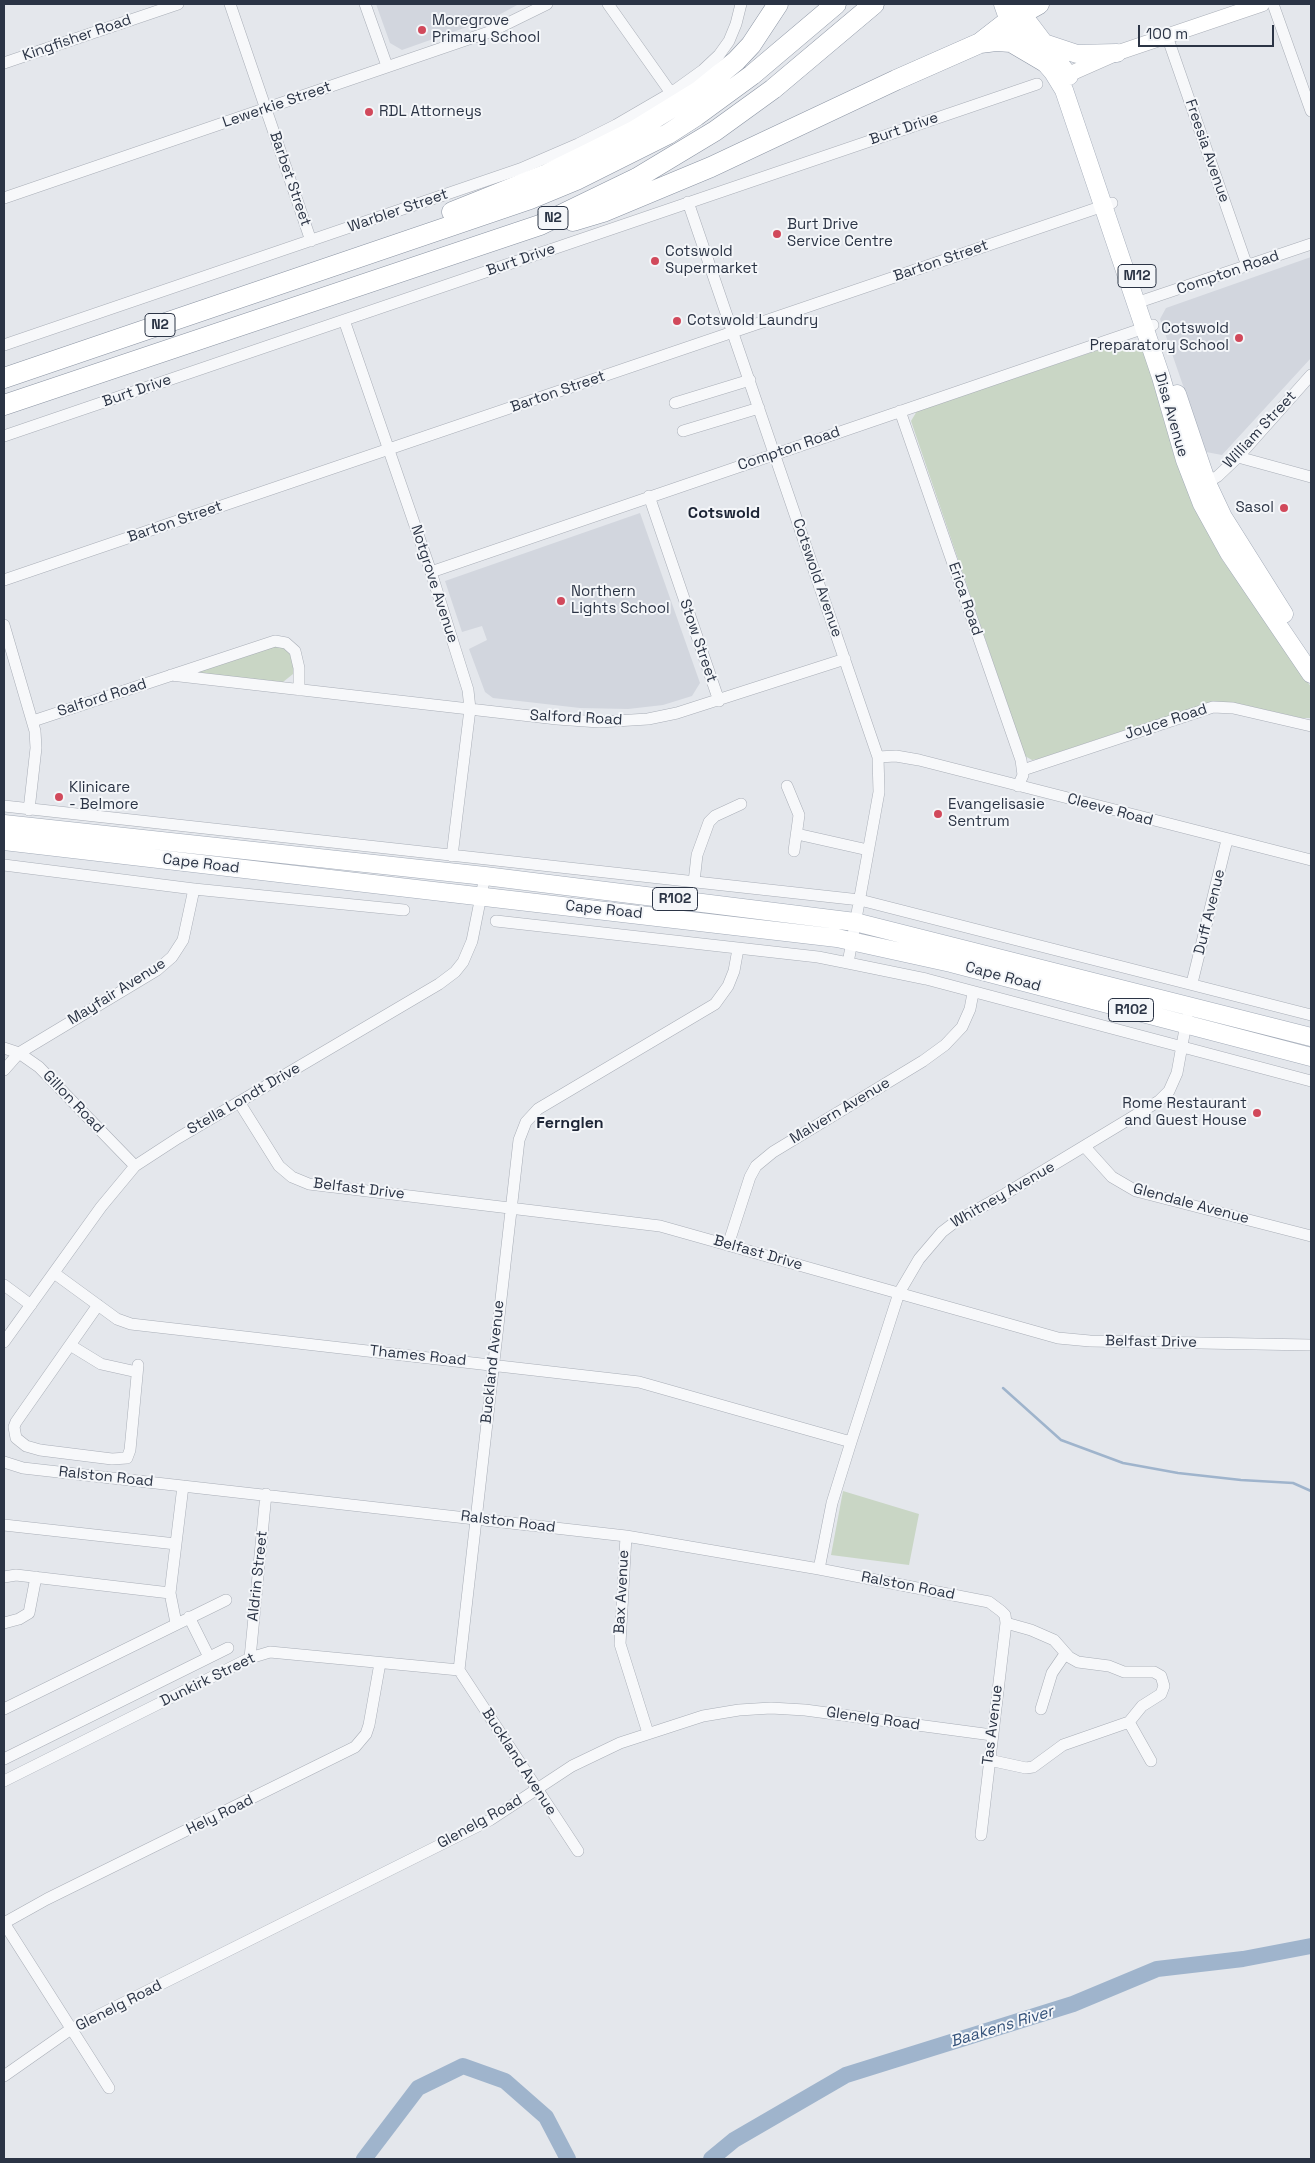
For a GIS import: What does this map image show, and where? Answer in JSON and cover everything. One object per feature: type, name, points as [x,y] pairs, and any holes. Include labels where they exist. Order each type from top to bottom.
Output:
[{"type":"highway","points":[[277,284],[547,174],[634,131],[699,91],[724,72],[751,44],[778,4]]},
{"type":"highway","name":"N2","points":[[4,378],[530,199],[607,165],[668,134],[724,97],[836,4]]},
{"type":"highway","name":"N2","points":[[4,405],[514,235],[621,186],[700,141],[773,89],[874,4]]},
{"type":"highway","points":[[980,43],[1009,11],[1039,4]]},
{"type":"highway","points":[[514,235],[530,236],[603,212],[750,150],[896,80],[980,43],[1011,42],[1046,53]]},
{"type":"main road","name":"Disa Avenue","points":[[1009,11],[1046,53],[1063,76],[1220,539],[1311,674]]},
{"type":"main road","points":[[1046,53],[1116,53]]},
{"type":"main road","name":"Disa Avenue","points":[[1201,486],[1223,517],[1311,656]]},
{"type":"main road","name":"Cape Road","points":[[4,824],[485,876],[855,922],[1311,1037]]},
{"type":"main road","name":"Cape Road","points":[[4,841],[27,827],[481,897],[852,940],[951,963],[1311,1057]]},
{"type":"street","name":"Kingfisher Road","points":[[4,63],[178,4]]},
{"type":"street","name":"Barbet Street","points":[[230,4],[311,241]]},
{"type":"street","points":[[365,4],[387,66]]},
{"type":"street","name":"Lewerkie Street","points":[[4,198],[492,31],[548,4]]},
{"type":"street","points":[[608,4],[671,93]]},
{"type":"street","name":"Warbler Street","points":[[4,345],[520,169],[578,144],[616,125],[671,93],[703,70],[719,55],[732,34],[741,4]]},
{"type":"street","points":[[1063,76],[1116,53],[1167,36],[1230,9],[1262,4]]},
{"type":"street","points":[[1273,4],[1311,111]]},
{"type":"street","name":"Freesia Avenue","points":[[1167,36],[1247,266]]},
{"type":"street","name":"Burt Drive","points":[[4,436],[1038,84]]},
{"type":"street","name":"Cotswold Avenue","points":[[688,202],[878,757],[879,792],[848,962]]},
{"type":"street","name":"Barton Street","points":[[4,580],[1107,205]]},
{"type":"street","name":"Compton Road","points":[[1141,302],[1311,244]]},
{"type":"street","name":"Notgrove Avenue","points":[[344,320],[431,572],[468,690],[470,709],[452,856]]},
{"type":"street","name":"Compton Road","points":[[431,572],[649,496],[1149,327]]},
{"type":"street","name":"William Street","points":[[1201,486],[1238,457],[1311,375]]},
{"type":"street","points":[[675,403],[750,380]]},
{"type":"street","points":[[683,431],[759,408]]},
{"type":"street","name":"Erica Road","points":[[900,411],[1023,770]]},
{"type":"street","points":[[1238,457],[1311,477]]},
{"type":"street","name":"Stow Street","points":[[649,496],[719,701]]},
{"type":"street","points":[[4,625],[33,721],[36,748],[27,827]]},
{"type":"street","name":"Salford Road","points":[[33,721],[268,642],[281,641],[291,646],[295,651],[299,668],[299,690]]},
{"type":"street","name":"Salford Road","points":[[171,675],[574,721],[623,721],[677,714],[845,659]]},
{"type":"street","name":"Joyce Road","points":[[1023,770],[1213,707],[1233,708],[1311,726]]},
{"type":"street","name":"Cleeve Road","points":[[878,757],[903,757],[1311,860]]},
{"type":"street","points":[[1018,786],[1023,770]]},
{"type":"street","points":[[787,786],[798,811],[794,851]]},
{"type":"street","points":[[694,882],[697,855],[709,822],[719,814],[741,804]]},
{"type":"street","name":"Cape Road","points":[[4,806],[27,827],[452,856],[860,900],[1192,983],[1311,1015]]},
{"type":"street","points":[[797,834],[868,850]]},
{"type":"street","name":"Duff Avenue","points":[[1192,983],[1227,840]]},
{"type":"street","name":"Cape Road","points":[[4,865],[194,889],[404,910]]},
{"type":"street","name":"Stella Londt Drive","points":[[4,1342],[101,1206],[135,1166],[178,1138],[439,984],[455,972],[472,940],[485,876]]},
{"type":"street","name":"Mayfair Avenue","points":[[4,1070],[19,1054],[157,970],[172,957],[183,940],[194,889]]},
{"type":"street","name":"Cape Road","points":[[496,921],[848,962],[926,979],[1311,1081]]},
{"type":"street","name":"Buckland Avenue","points":[[578,1851],[459,1670],[492,1364],[519,1140],[522,1130],[531,1115],[715,1004],[728,986],[734,970],[738,949]]},
{"type":"street","name":"Malvern Avenue","points":[[728,1244],[750,1176],[756,1166],[773,1152],[923,1061],[945,1044],[962,1026],[970,1009],[973,993]]},
{"type":"street","name":"Whitney Avenue","points":[[819,1569],[832,1503],[898,1293],[919,1259],[942,1232],[955,1222],[1085,1147],[1159,1101],[1173,1083],[1183,1048],[1189,1005]]},
{"type":"street","name":"Gillon Road","points":[[4,1048],[19,1054],[49,1076],[135,1166]]},
{"type":"street","name":"Belfast Drive","points":[[239,1102],[279,1166],[300,1181],[318,1186],[644,1222],[728,1244],[1036,1332],[1073,1340],[1290,1346],[1311,1344]]},
{"type":"street","name":"Glendale Avenue","points":[[1085,1147],[1112,1177],[1136,1191],[1311,1236]]},
{"type":"street","name":"Thames Road","points":[[54,1273],[123,1322],[131,1324],[639,1382],[851,1442]]},
{"type":"street","points":[[4,1285],[31,1305]]},
{"type":"street","points":[[70,1345],[101,1364],[137,1368],[130,1450],[127,1458],[112,1460],[40,1450],[26,1446],[16,1438],[14,1427],[16,1422],[98,1305]]},
{"type":"street","name":"Ralston Road","points":[[4,1462],[23,1468],[626,1536],[819,1569],[989,1602],[996,1606],[1005,1619],[1054,1640],[1065,1654],[1073,1660],[1085,1664],[1109,1666],[1124,1672],[1154,1672],[1161,1676],[1164,1686],[1161,1694],[1142,1706],[1129,1722]]},
{"type":"street","points":[[176,1623],[170,1592],[183,1486]]},
{"type":"street","name":"Aldrin Street","points":[[250,1658],[266,1494]]},
{"type":"street","points":[[4,1525],[176,1544]]},
{"type":"street","name":"Bax Avenue","points":[[626,1536],[620,1644],[648,1734]]},
{"type":"street","points":[[4,1577],[16,1575],[170,1592]]},
{"type":"street","points":[[4,1623],[19,1619],[29,1612],[36,1577]]},
{"type":"street","points":[[4,1710],[176,1623],[226,1600]]},
{"type":"street","points":[[189,1617],[209,1657]]},
{"type":"street","name":"Tas Avenue","points":[[981,1835],[1005,1619]]},
{"type":"street","points":[[4,1760],[228,1648]]},
{"type":"street","name":"Dunkirk Street","points":[[4,1781],[250,1658],[276,1652],[459,1670]]},
{"type":"street","points":[[1041,1709],[1052,1673],[1065,1654]]},
{"type":"street","name":"Hely Road","points":[[4,1923],[56,1895],[355,1747],[366,1734],[369,1725],[380,1663]]},
{"type":"street","name":"Glenelg Road","points":[[4,2076],[71,2029],[490,1820],[587,1757],[605,1748],[704,1716],[739,1710],[772,1708],[805,1710],[992,1735]]},
{"type":"street","points":[[989,1760],[1031,1768],[1063,1745],[1129,1722],[1152,1762]]},
{"type":"street","points":[[4,1923],[109,2088]]},
{"type":"shaded area","name":"Moregrove Primary School","points":[[376,4],[519,4],[495,17],[402,50],[390,43]]},
{"type":"shaded area","name":"Cotswold Preparatory School","points":[[1311,257],[1311,358],[1222,455],[1206,452],[1160,319],[1166,308]]},
{"type":"shaded area","name":"Northern Lights School","points":[[640,513],[700,683],[692,696],[663,705],[628,709],[580,708],[493,698],[485,692],[469,649],[487,640],[482,626],[462,632],[445,581]]},
{"type":"green space","points":[[1134,341],[1140,344],[1146,351],[1178,463],[1195,509],[1223,561],[1261,611],[1311,687],[1311,718],[1301,718],[1231,702],[1211,702],[1032,760],[1025,756],[911,421],[917,411],[1122,342]]},
{"type":"green space","points":[[273,645],[284,647],[291,654],[294,668],[293,674],[283,682],[197,673],[197,671]]},
{"type":"green space","points":[[843,1491],[919,1514],[909,1565],[831,1555]]},
{"type":"waterway","points":[[1003,1388],[1061,1440],[1123,1463],[1178,1473],[1241,1480],[1293,1483],[1311,1491]]},
{"type":"waterway","name":"Baakens River","points":[[711,2159],[734,2140],[846,2075],[1073,2004],[1157,1969],[1243,1959],[1311,1946]]},
{"type":"waterway","name":"Baakens River","points":[[364,2159],[418,2088],[463,2066],[505,2081],[546,2117],[568,2159]]},
{"type":"place","name":"Moregrove Primary School","points":[[422,30]]},
{"type":"place","name":"RDL Attorneys","points":[[369,112]]},
{"type":"place","name":"Burt Drive Service Centre","points":[[777,234]]},
{"type":"place","name":"Cotswold Supermarket","points":[[655,261]]},
{"type":"place","name":"Cotswold Laundry","points":[[677,321]]},
{"type":"place","name":"Cotswold Preparatory School","points":[[1239,338]]},
{"type":"place","name":"Sasol","points":[[1284,508]]},
{"type":"place","name":"Northern Lights School","points":[[561,601]]},
{"type":"place","name":"Klinicare - Belmore","points":[[59,797]]},
{"type":"place","name":"Evangelisasie Sentrum","points":[[938,814]]},
{"type":"place","name":"Rome Restaurant and Guest House","points":[[1257,1113]]},
{"type":"district","name":"Cotswold","points":[[724,514]]},
{"type":"district","name":"Fernglen","points":[[570,1124]]}]
